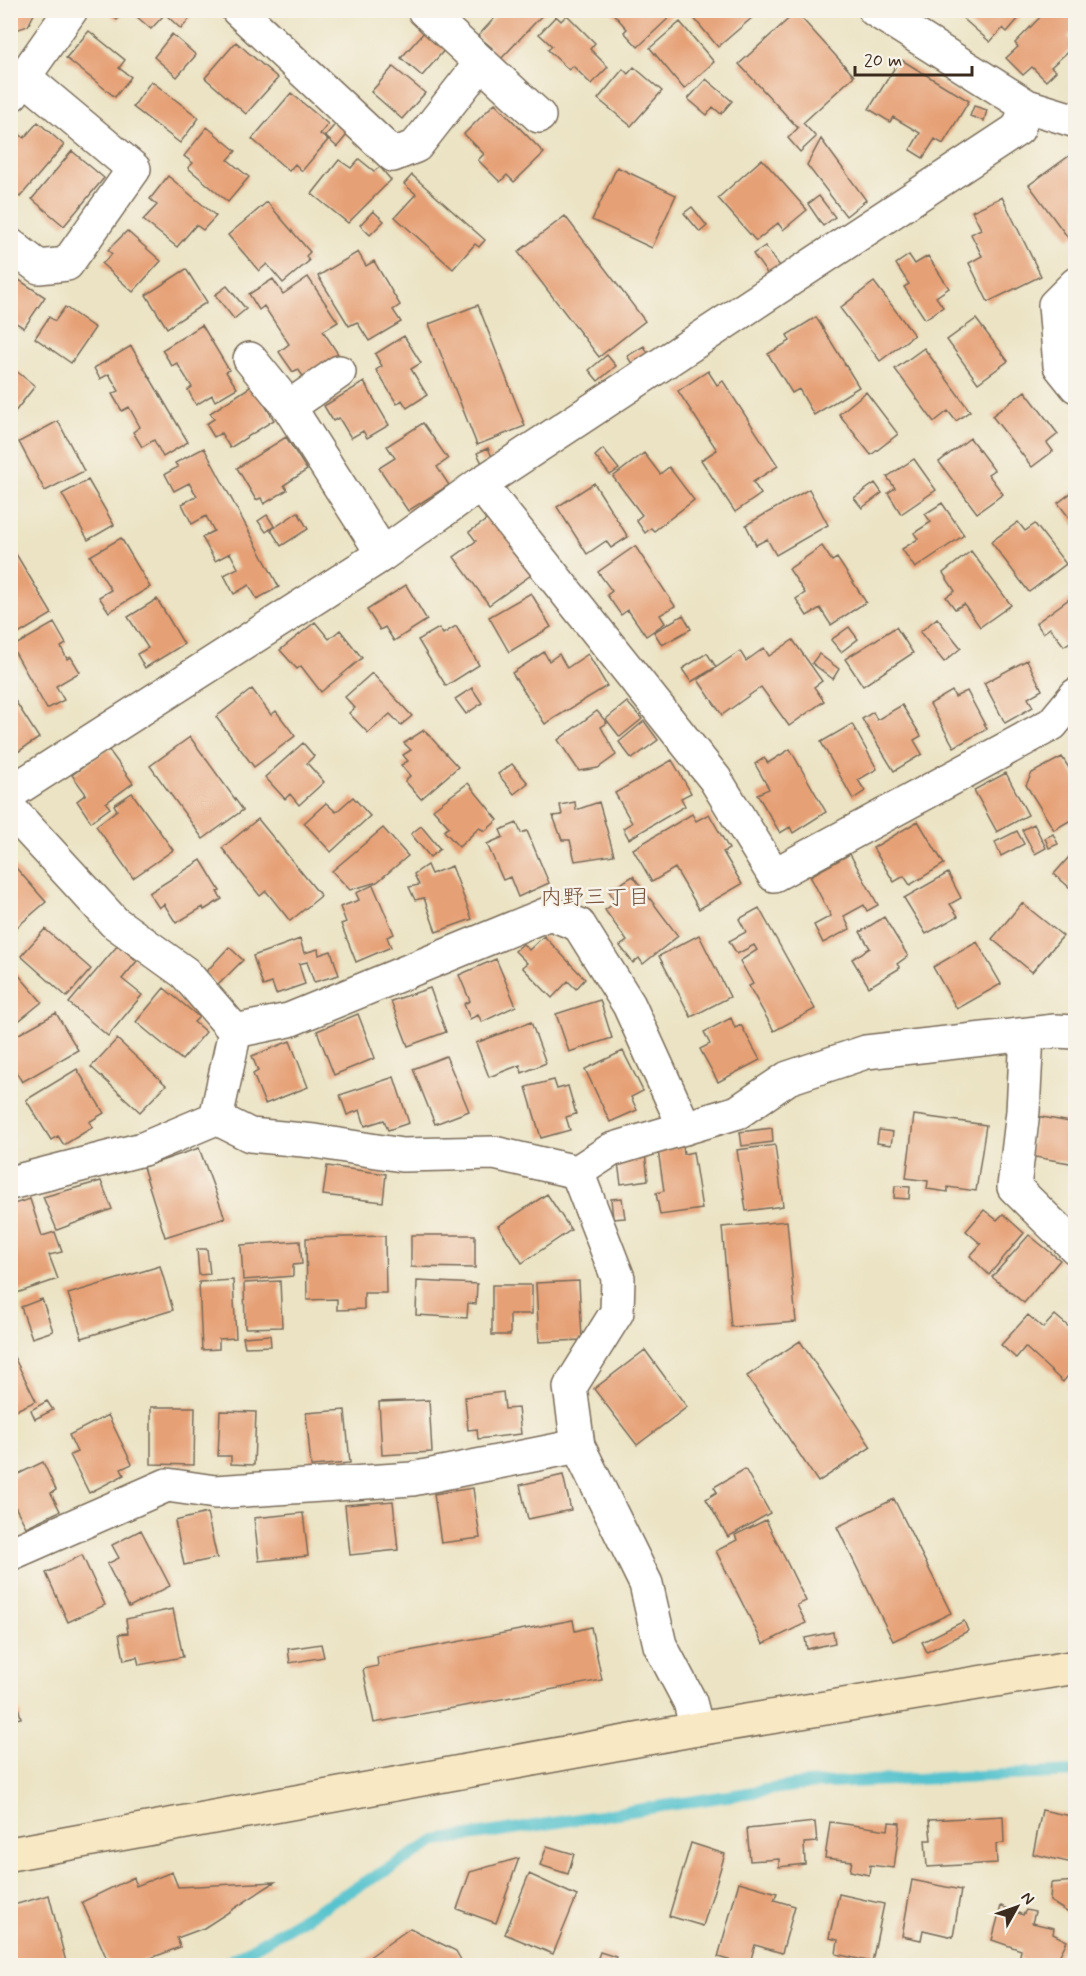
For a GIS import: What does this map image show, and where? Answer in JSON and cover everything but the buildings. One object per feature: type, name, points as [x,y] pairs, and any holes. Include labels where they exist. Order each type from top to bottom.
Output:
[{"type":"street","points":[[10,245],[39,267],[67,264],[134,169],[17,86],[71,10]]},
{"type":"street","points":[[238,10],[393,154],[416,146],[481,63]]},
{"type":"street","points":[[424,10],[539,116]]},
{"type":"street","points":[[875,10],[1027,106],[1076,121]]},
{"type":"street","points":[[10,794],[383,554],[480,484],[1018,129],[1027,106]]},
{"type":"street","points":[[1076,284],[1055,305],[1060,366],[1076,386]]},
{"type":"street","points":[[250,359],[289,407],[383,554]]},
{"type":"street","points":[[289,407],[339,372]]},
{"type":"street","points":[[480,484],[715,779],[774,875],[1052,724],[1076,695]]},
{"type":"street","points":[[10,809],[114,922],[185,973],[235,1031]]},
{"type":"street","points":[[235,1031],[289,1020],[550,913],[579,925],[629,1005],[685,1128]]},
{"type":"street","points":[[216,1118],[235,1031]]},
{"type":"street","points":[[10,1183],[143,1149],[216,1118],[250,1135],[314,1140],[402,1155],[494,1153],[577,1172],[611,1150],[738,1112],[788,1078],[866,1052],[1055,1031],[1076,1032]]},
{"type":"street","points":[[1027,1034],[1023,1112],[1014,1187],[1076,1248]]},
{"type":"street","points":[[577,1172],[618,1278],[617,1312],[570,1388],[578,1446],[646,1584],[660,1644],[690,1702],[697,1729]]},
{"type":"street","points":[[10,1554],[167,1485],[215,1492],[412,1479],[578,1446]]},
{"type":"street","points":[[10,1854],[697,1729],[1076,1667]]},
{"type":"waterway","points":[[222,1966],[436,1841],[805,1784],[1076,1772]]},
{"type":"district","name":"内野三丁目","points":[[595,898]]}]
